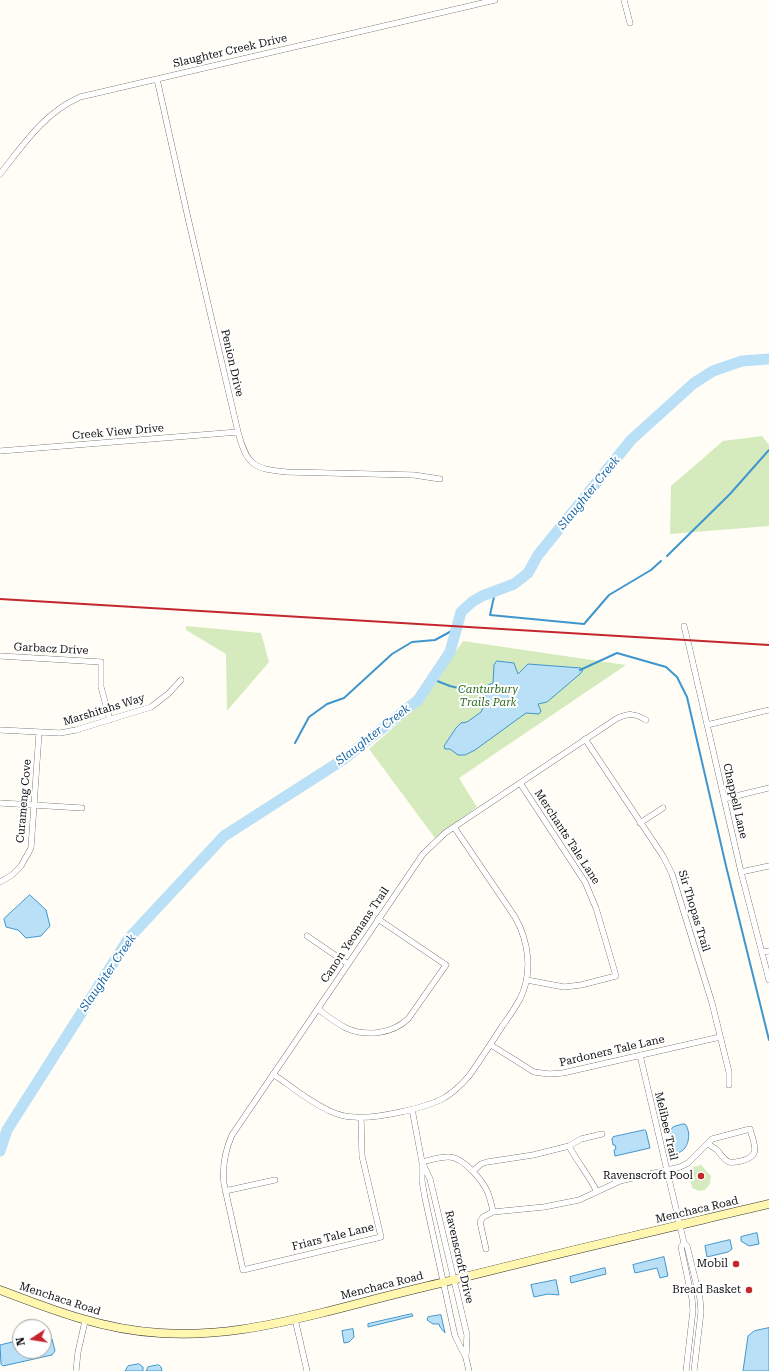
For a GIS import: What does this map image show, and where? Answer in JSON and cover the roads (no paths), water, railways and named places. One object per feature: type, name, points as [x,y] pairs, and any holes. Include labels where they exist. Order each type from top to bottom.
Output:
[{"type":"main road","name":"Menchaca Road","points":[[0,1290],[57,1312],[122,1329],[160,1334],[196,1334],[250,1329],[769,1204]]},
{"type":"street","name":"Slaughter Creek Drive","points":[[0,173],[31,135],[54,111],[80,97],[495,0]]},
{"type":"street","points":[[624,0],[630,23]]},
{"type":"street","name":"Penion Drive","points":[[157,79],[238,432],[243,451],[249,461],[267,471],[414,475],[440,479]]},
{"type":"street","name":"Creek View Drive","points":[[0,451],[238,432]]},
{"type":"street","name":"Chappell Lane","points":[[684,626],[741,872],[769,980]]},
{"type":"street","name":"Garbacz Drive","points":[[0,656],[101,662],[101,687],[110,720]]},
{"type":"street","name":"Marshitahs Way","points":[[0,730],[39,733],[68,732],[151,707],[165,697],[180,680]]},
{"type":"street","points":[[707,725],[769,710]]},
{"type":"street","name":"Canon Yeomans Trail","points":[[243,1270],[226,1191],[223,1168],[228,1143],[236,1128],[423,854],[440,837],[454,827],[623,716],[628,714],[637,715],[646,720]]},
{"type":"street","name":"Curameng Cove","points":[[0,882],[16,871],[27,856],[32,843],[39,733]]},
{"type":"street","name":"Sir Thopas Trail","points":[[585,740],[667,862],[712,1003],[729,1072],[729,1085]]},
{"type":"street","name":"Merchants Tale Lane","points":[[520,783],[585,882],[596,908],[616,976],[572,987],[527,980]]},
{"type":"street","points":[[724,799],[769,788]]},
{"type":"street","points":[[0,803],[82,808]]},
{"type":"street","points":[[640,823],[663,808]]},
{"type":"street","points":[[273,1074],[325,1108],[341,1115],[361,1118],[412,1109],[437,1101],[450,1094],[469,1076],[520,999],[527,980],[528,957],[527,948],[519,925],[454,827]]},
{"type":"street","points":[[741,872],[769,866]]},
{"type":"street","points":[[318,1009],[340,1025],[354,1031],[373,1033],[389,1030],[403,1023],[408,1018],[446,966],[378,919]]},
{"type":"street","points":[[307,936],[348,964]]},
{"type":"street","points":[[762,952],[769,951]]},
{"type":"street","name":"Pardoners Tale Lane","points":[[490,1045],[534,1072],[549,1074],[563,1073],[720,1037]]},
{"type":"street","name":"Melibee Trail","points":[[640,1055],[684,1243]]},
{"type":"street","name":"Ravenscroft Drive","points":[[412,1109],[422,1162],[422,1181],[425,1198],[443,1282],[455,1336],[466,1358],[469,1371]]},
{"type":"street","name":"Friars Tale Lane","points":[[243,1270],[381,1237],[362,1156],[361,1118]]},
{"type":"street","points":[[486,1249],[480,1222],[483,1217],[493,1212],[554,1205],[579,1200],[620,1181],[685,1165],[712,1139],[750,1129],[754,1154],[747,1159],[731,1162],[727,1161],[717,1150],[708,1144]]},
{"type":"street","points":[[473,1172],[481,1164],[487,1162],[533,1155],[569,1146],[581,1139],[602,1134]]},
{"type":"street","points":[[569,1146],[577,1162],[590,1179],[597,1192]]},
{"type":"street","points":[[422,1162],[446,1157],[451,1157],[460,1161],[473,1172],[485,1188],[491,1201],[493,1212]]},
{"type":"street","name":"Ravenscroft Drive","points":[[422,1162],[430,1179],[467,1335],[466,1358]]},
{"type":"street","points":[[226,1191],[275,1180]]},
{"type":"street","points":[[686,1371],[693,1322],[693,1310],[681,1247],[684,1243],[687,1246],[700,1299],[701,1318],[694,1371]]},
{"type":"street","points":[[295,1319],[307,1371]]},
{"type":"street","points":[[76,1371],[78,1352],[85,1320]]},
{"type":"water","points":[[497,661],[514,663],[518,674],[528,664],[581,668],[583,670],[547,702],[538,704],[541,711],[539,714],[526,713],[475,750],[465,755],[458,755],[450,749],[445,749],[444,746],[456,728],[461,723],[467,722],[481,712],[488,685],[493,683],[494,665]]},
{"type":"water","points":[[30,895],[46,910],[50,926],[41,936],[26,938],[18,930],[6,927],[4,919]]},
{"type":"water","points":[[685,1124],[687,1128],[689,1136],[688,1141],[684,1149],[676,1153],[670,1131],[673,1127]]},
{"type":"water","points":[[645,1130],[650,1148],[615,1156],[614,1150],[616,1149],[615,1145],[613,1145],[613,1137]]},
{"type":"water","points":[[757,1233],[759,1244],[749,1246],[741,1241],[741,1237]]},
{"type":"water","points":[[730,1240],[732,1249],[728,1252],[707,1257],[705,1246]]},
{"type":"water","points":[[664,1257],[668,1276],[660,1278],[657,1268],[635,1273],[633,1265]]},
{"type":"water","points":[[605,1268],[606,1274],[571,1283],[570,1277]]},
{"type":"water","points":[[556,1280],[559,1295],[548,1294],[534,1297],[531,1285]]},
{"type":"water","points":[[412,1314],[413,1316],[368,1327],[368,1324]]},
{"type":"water","points":[[441,1315],[445,1333],[439,1324],[433,1324],[427,1320],[428,1317]]},
{"type":"water","points":[[769,1328],[769,1371],[743,1371],[748,1336],[754,1331]]},
{"type":"water","points":[[353,1329],[354,1337],[349,1342],[344,1343],[342,1331]]},
{"type":"water","points":[[52,1339],[55,1351],[52,1355]]},
{"type":"water","points":[[12,1342],[12,1359],[34,1359],[3,1366],[1,1364],[0,1345]]},
{"type":"water","points":[[139,1364],[143,1367],[143,1371],[125,1371],[128,1366]]},
{"type":"water","points":[[159,1365],[162,1371],[146,1371],[148,1367]]},
{"type":"waterway","name":"Slaughter Creek","points":[[0,1151],[7,1130],[129,938],[224,836],[344,759],[418,700],[450,652],[461,612],[472,602],[482,596],[514,584],[528,573],[538,555],[631,440],[694,383],[713,371],[742,361],[769,359]]},
{"type":"waterway","points":[[667,556],[730,494],[769,450]]},
{"type":"waterway","points":[[495,592],[490,615],[584,624],[609,595],[651,570],[661,561]]},
{"type":"waterway","points":[[295,743],[309,717],[327,704],[344,698],[392,654],[412,642],[435,640],[457,628]]},
{"type":"waterway","points":[[580,670],[617,653],[666,667],[677,677],[687,697],[726,866],[769,1040]]},
{"type":"waterway","points":[[432,679],[450,686],[483,694]]},
{"type":"railway","points":[[0,599],[769,645]]},
{"type":"place","name":"Ravenscroft Pool","points":[[701,1176]]},
{"type":"place","name":"Mobil","points":[[736,1264]]},
{"type":"place","name":"Bread Basket","points":[[749,1290]]},
{"type":"park label","name":"Canturbury Trails Park","points":[[488,696]]}]
